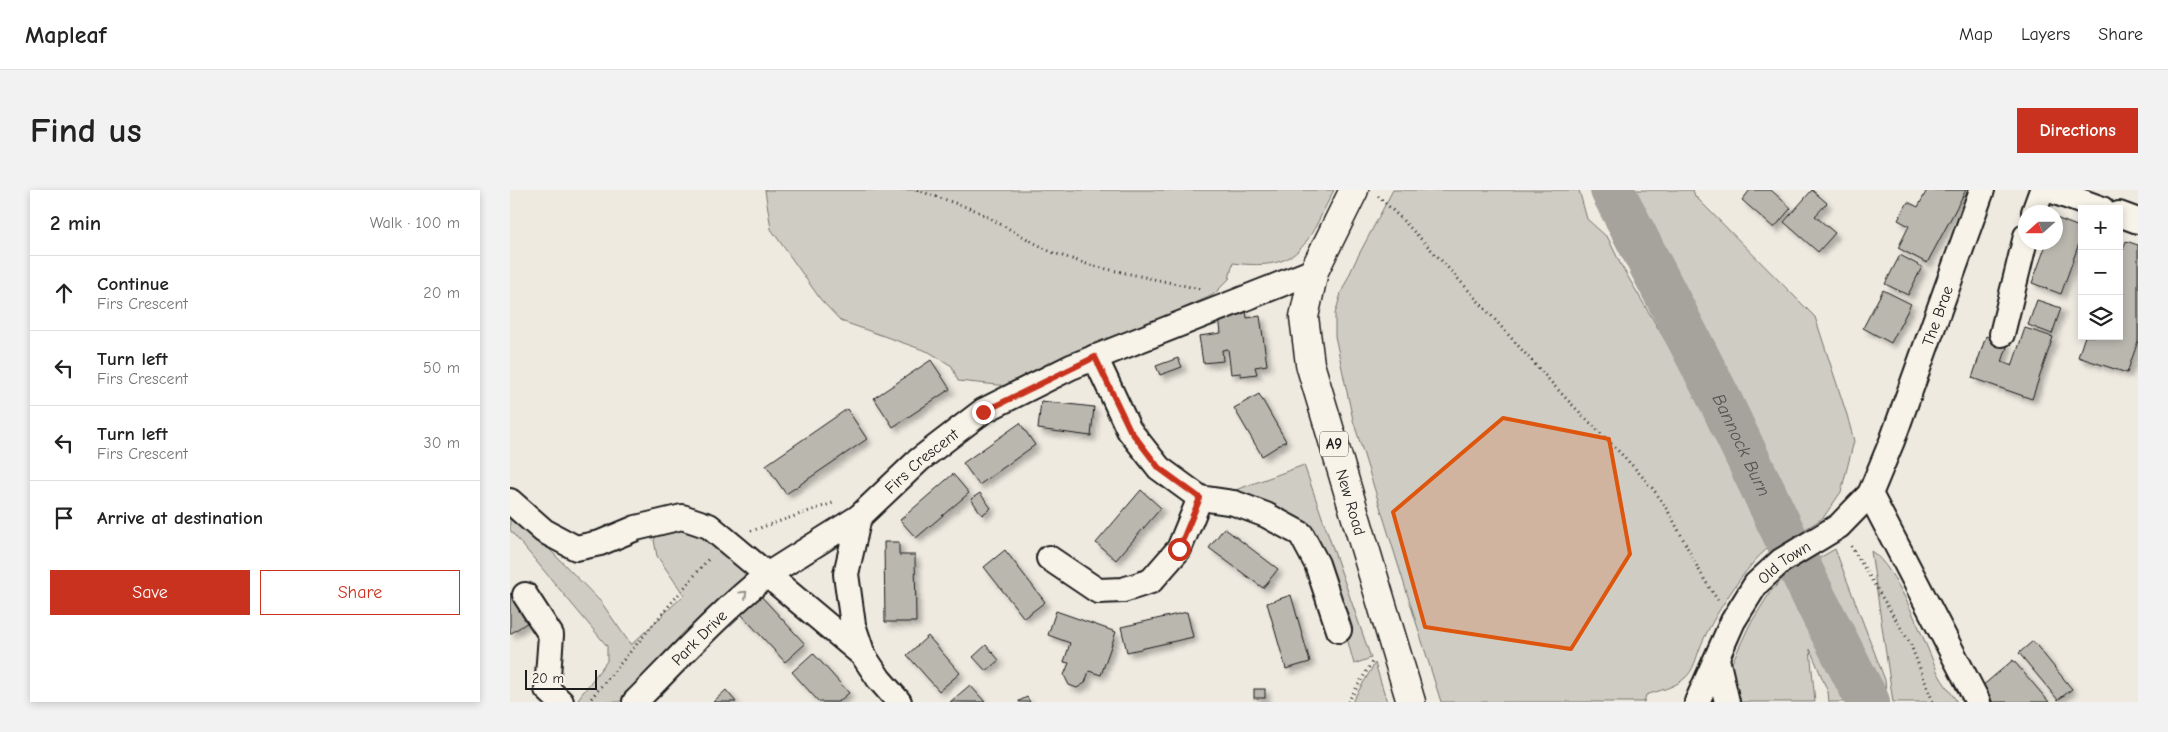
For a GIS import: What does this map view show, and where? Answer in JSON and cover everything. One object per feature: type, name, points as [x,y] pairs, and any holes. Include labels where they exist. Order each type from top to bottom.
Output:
[{"type":"main road","name":"New Road","points":[[1354,190],[1314,271],[1304,317],[1310,364],[1411,702]]},
{"type":"street","name":"The Brae","points":[[1892,441],[1982,190]]},
{"type":"street","points":[[2037,205],[2042,190]]},
{"type":"street","points":[[2050,190],[2091,205]]},
{"type":"street","points":[[2123,215],[2138,221]]},
{"type":"street","points":[[2002,334],[2023,250]]},
{"type":"street","name":"Firs Crescent","points":[[767,575],[859,517],[919,460],[983,412],[1095,357],[1314,271]]},
{"type":"street","points":[[1095,357],[1135,437],[1159,468],[1200,498],[1234,503],[1266,515],[1301,534],[1317,564],[1339,630]]},
{"type":"street","name":"Old Town","points":[[1697,702],[1733,622],[1756,584],[1781,561],[1830,531],[1870,494],[1892,441]]},
{"type":"street","points":[[1870,494],[1978,702]]},
{"type":"street","points":[[1048,558],[1098,591],[1123,590],[1151,581],[1179,549],[1200,498]]},
{"type":"street","points":[[510,501],[544,531],[576,548],[600,543],[636,528],[682,518],[709,526],[863,655],[879,679],[899,702]]},
{"type":"street","points":[[859,517],[846,574],[854,625],[863,655]]},
{"type":"street","name":"Park Drive","points":[[635,702],[714,622],[767,575]]},
{"type":"street","points":[[525,595],[551,635],[547,689],[561,702]]},
{"type":"street","points":[[1716,659],[1727,702]]},
{"type":"path","points":[[917,190],[975,210],[1051,252],[1093,266],[1203,290]]},
{"type":"path","points":[[1372,190],[1417,232],[1559,391],[1649,484],[1685,540],[1705,584],[1733,622]]},
{"type":"path","points":[[588,702],[725,539],[838,502]]},
{"type":"path","points":[[1830,531],[1910,642],[1933,702]]},
{"type":"path","points":[[1348,702],[1390,631]]},
{"type":"highlighted area","points":[[1503,418],[1609,439],[1630,554],[1571,649],[1425,627],[1393,512]]},
{"type":"shaded area","points":[[765,190],[1334,190],[1308,239],[1299,250],[1288,258],[1274,263],[1256,265],[1233,263],[1229,279],[1213,295],[1008,386],[958,381],[952,366],[929,352],[841,321],[821,300],[771,229]]},
{"type":"shaded area","points":[[1393,190],[1579,190],[1587,219],[1608,238],[1621,265],[1702,403],[1721,451],[1740,475],[1770,547],[1751,565],[1730,593],[1705,637],[1688,675],[1672,686],[1646,695],[1644,702],[1441,702],[1353,420],[1335,336],[1335,314],[1341,293]]},
{"type":"shaded area","points":[[1619,190],[1693,190],[1695,196],[1815,317],[1854,441],[1841,492],[1823,518],[1796,535],[1772,490],[1713,351]]},
{"type":"shaded area","points":[[1304,465],[1371,658],[1354,664],[1336,598],[1316,547],[1222,495]]},
{"type":"shaded area","points":[[510,509],[601,602],[631,645],[684,595],[657,556],[654,540],[665,525],[682,526],[703,536],[728,556],[750,578],[619,702],[580,702],[578,699],[607,661],[607,646],[510,530]]},
{"type":"shaded area","points":[[1835,549],[1885,680],[1887,702],[1829,702],[1828,692],[1810,649],[1815,702],[1734,702],[1730,667],[1749,626],[1771,591],[1790,572],[1792,574]]},
{"type":"shaded area","points":[[1871,551],[1891,573],[1918,625],[1938,673],[1957,702],[1893,702]]},
{"type":"shaded area","points":[[1375,663],[1387,702],[1352,702]]},
{"type":"building","points":[[1750,190],[1771,190],[1791,208],[1774,228],[1742,200]]},
{"type":"building","points":[[1812,190],[1827,203],[1815,216],[1835,233],[1818,252],[1784,222]]},
{"type":"building","points":[[1927,190],[1966,190],[1927,263],[1898,248],[1909,226],[1898,220],[1908,202],[1918,207]]},
{"type":"building","points":[[2063,221],[2078,226],[2078,246],[2061,294],[2032,283],[2044,250],[2063,250]]},
{"type":"building","points":[[2126,241],[2138,245],[2138,341],[2127,373],[2078,357],[2084,340],[2123,340],[2123,250]]},
{"type":"building","points":[[1900,255],[1922,267],[1908,295],[1885,284]]},
{"type":"building","points":[[1883,290],[1911,304],[1891,343],[1863,328]]},
{"type":"building","points":[[2037,300],[2061,308],[2052,334],[2028,325]]},
{"type":"building","points":[[1246,310],[1247,318],[1260,316],[1267,365],[1255,367],[1257,374],[1241,376],[1241,373],[1231,374],[1228,349],[1222,350],[1223,361],[1203,363],[1199,336],[1221,333],[1219,317]]},
{"type":"building","points":[[2025,328],[2053,337],[2032,399],[1972,378],[1986,336],[2008,344],[2002,362],[2012,366]]},
{"type":"building","points":[[1178,358],[1182,367],[1160,375],[1156,366]]},
{"type":"building","points":[[931,360],[950,389],[893,427],[874,398]]},
{"type":"building","points":[[1259,394],[1286,441],[1262,456],[1234,408]]},
{"type":"building","points":[[1041,401],[1094,407],[1091,436],[1038,429]]},
{"type":"building","points":[[847,409],[867,439],[786,494],[766,465]]},
{"type":"building","points":[[1020,423],[1035,445],[979,485],[963,463]]},
{"type":"building","points":[[953,474],[969,493],[916,538],[900,520]]},
{"type":"building","points":[[1141,490],[1161,508],[1116,560],[1096,543]]},
{"type":"building","points":[[980,493],[991,508],[982,515],[971,499]]},
{"type":"building","points":[[1224,528],[1278,569],[1263,588],[1209,548]]},
{"type":"building","points":[[884,542],[899,542],[899,555],[915,555],[916,622],[885,622]]},
{"type":"building","points":[[1005,550],[1045,602],[1024,618],[984,567]]},
{"type":"building","points":[[510,593],[531,620],[510,634]]},
{"type":"building","points":[[760,595],[805,644],[785,662],[740,613]]},
{"type":"building","points":[[1291,595],[1310,662],[1286,669],[1267,603]]},
{"type":"building","points":[[1056,611],[1116,632],[1101,675],[1089,671],[1085,683],[1077,688],[1069,685],[1064,675],[1069,663],[1064,662],[1070,643],[1048,635]]},
{"type":"building","points":[[1187,612],[1193,637],[1127,652],[1121,627]]},
{"type":"building","points":[[928,636],[960,673],[939,691],[907,655]]},
{"type":"building","points":[[2033,641],[2072,689],[2058,700],[2019,653]]},
{"type":"building","points":[[986,645],[999,660],[986,671],[973,657]]},
{"type":"building","points":[[813,653],[849,693],[838,702],[819,702],[792,672]]},
{"type":"building","points":[[2013,660],[2049,702],[1993,702],[1981,687]]},
{"type":"building","points":[[970,685],[985,702],[950,702]]},
{"type":"building","points":[[1254,689],[1265,689],[1265,698],[1254,698]]},
{"type":"building","points":[[726,690],[736,702],[713,702]]},
{"type":"building","points":[[1027,697],[1030,702],[1019,702],[1019,701]]},
{"type":"waterway","name":"Bannock Burn","points":[[1612,190],[1720,400],[1815,599],[1868,702]]},
{"type":"route","points":[[983,412],[1071,367],[1095,357],[1130,430],[1159,468],[1200,498],[1179,549]]}]
